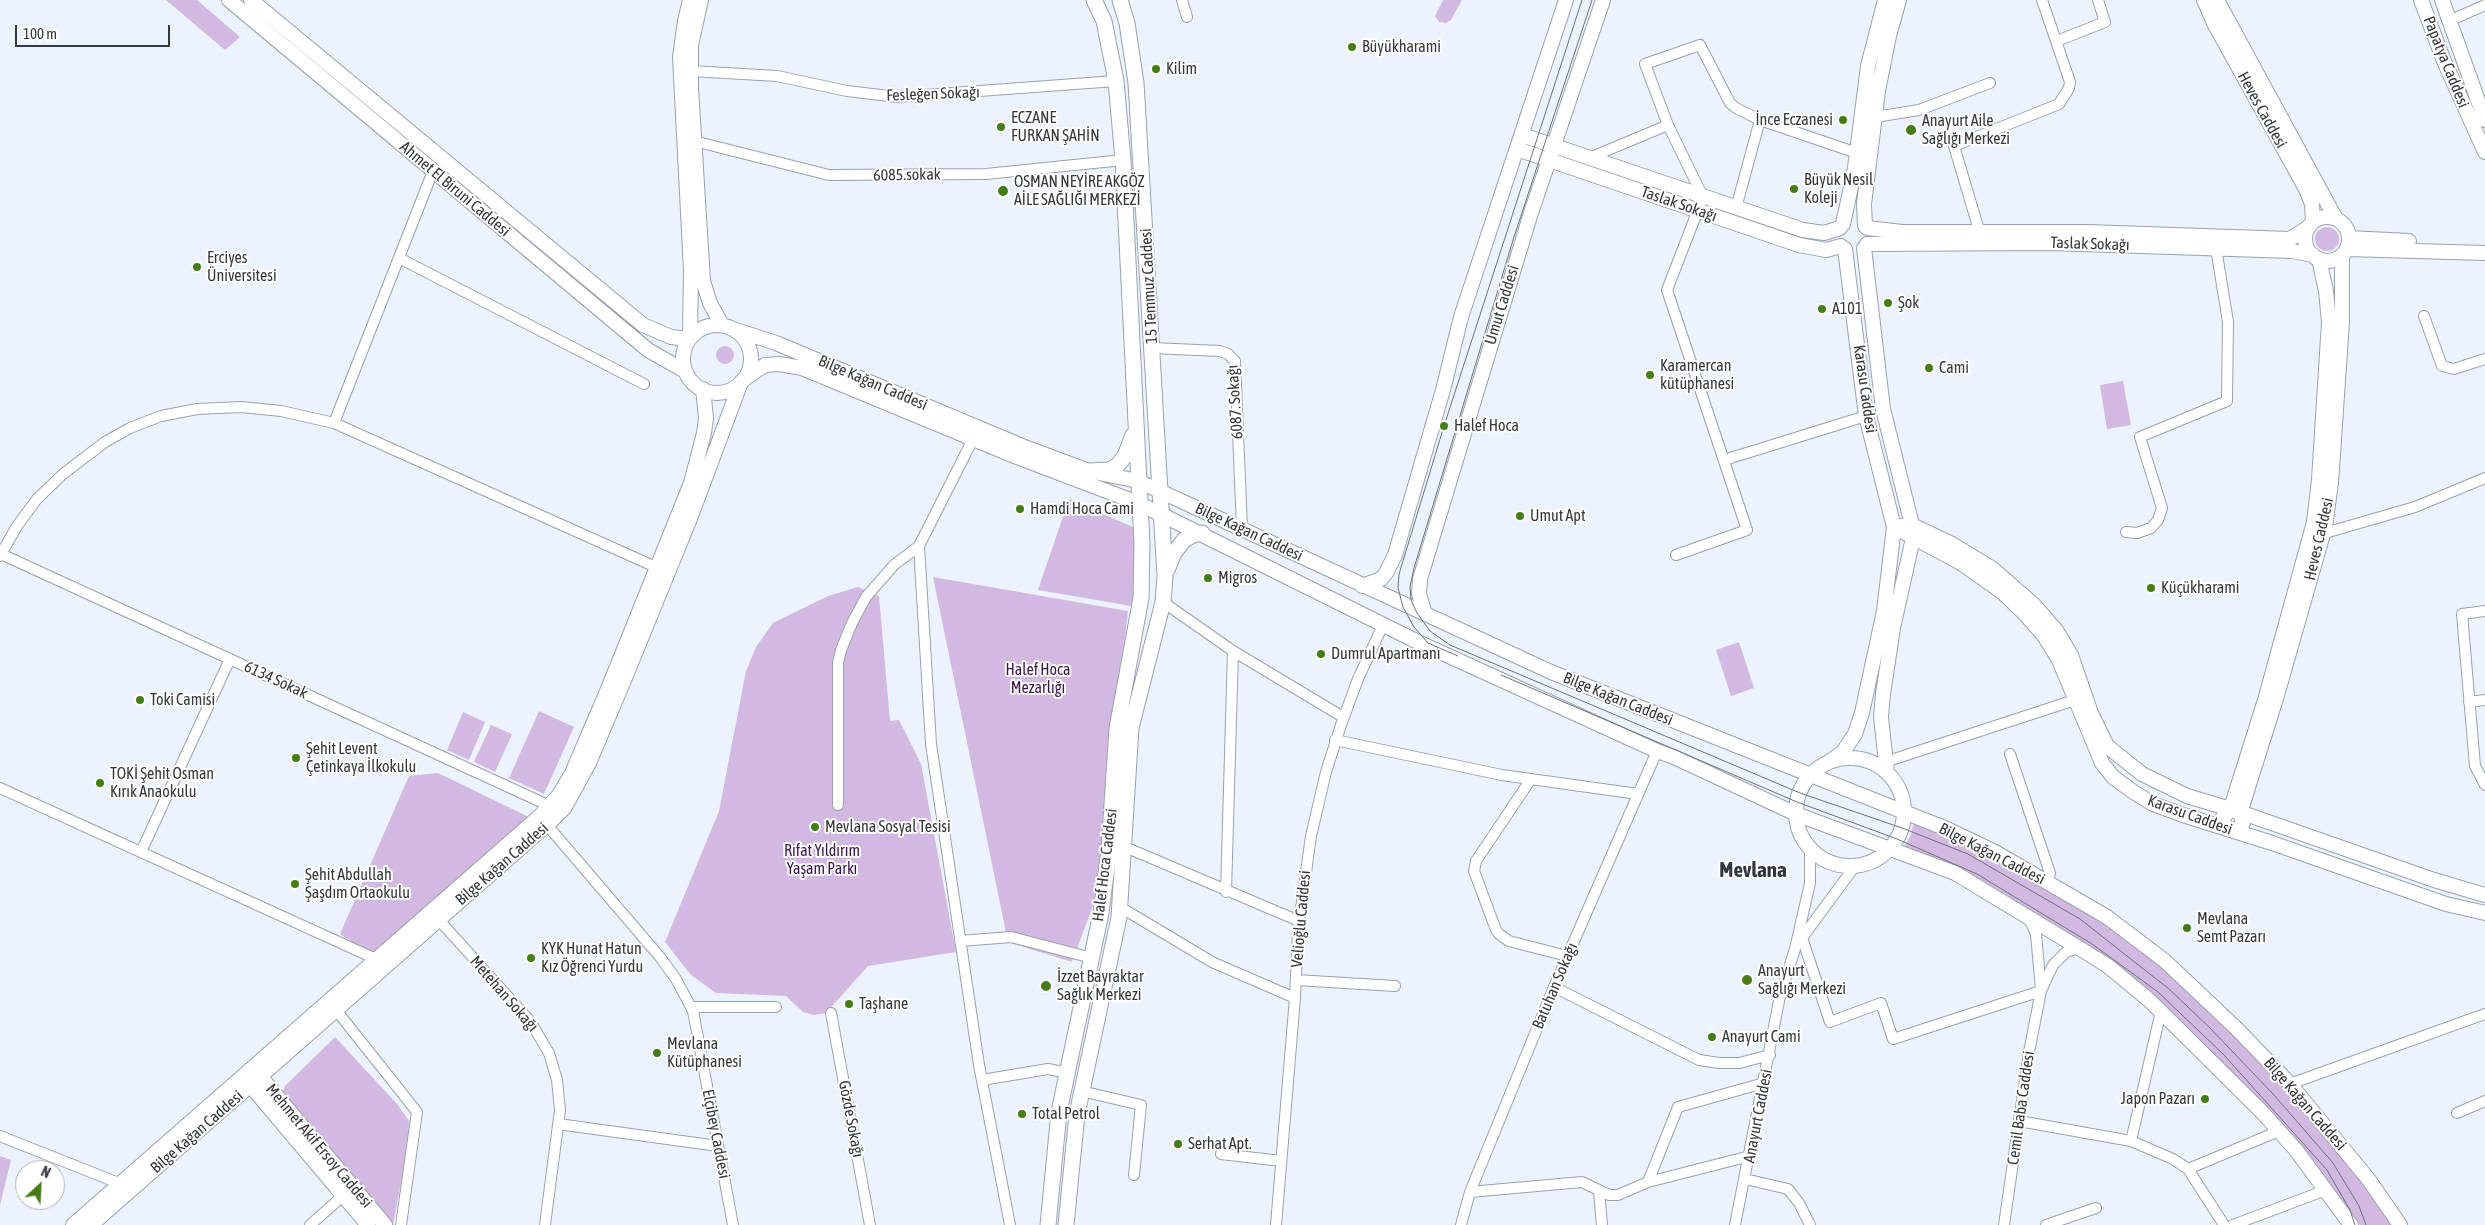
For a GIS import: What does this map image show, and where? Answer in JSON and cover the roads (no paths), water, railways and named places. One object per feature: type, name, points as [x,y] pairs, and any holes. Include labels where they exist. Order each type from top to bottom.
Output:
[{"type":"main road","name":"15 Temmuz Caddesi","points":[[1094,0],[1104,21],[1116,81],[1124,160],[1138,503]]},
{"type":"main road","name":"15 Temmuz Caddesi","points":[[1120,0],[1127,23],[1136,83],[1162,514]]},
{"type":"main road","points":[[1089,471],[1109,470],[1117,466],[1124,456],[1136,428]]},
{"type":"main road","name":"Halef Hoca Caddesi","points":[[1048,1225],[1059,1112],[1092,958],[1109,850],[1117,728],[1142,598],[1142,543],[1138,503]]},
{"type":"main road","name":"Halef Hoca Caddesi","points":[[1066,1225],[1077,1114],[1120,907],[1132,728],[1163,602],[1165,576],[1162,514]]},
{"type":"main road","points":[[1165,576],[1178,546],[1193,535],[1202,533]]},
{"type":"street","name":"Ahmet El Biruni Caddesi","points":[[229,0],[648,350],[685,371]]},
{"type":"street","name":"Ahmet El Biruni Caddesi","points":[[251,0],[643,325],[670,337],[690,338]]},
{"type":"street","points":[[690,0],[684,21],[680,57],[691,271],[690,338],[683,353],[685,371],[689,378],[703,389],[720,392],[729,390],[742,381],[748,372],[750,355],[744,339],[726,326],[710,303],[703,281],[691,71],[693,31],[701,0]]},
{"type":"street","points":[[1182,0],[1187,17]]},
{"type":"street","name":"Umut Caddesi","points":[[1362,586],[1381,579],[1395,555],[1443,390],[1461,317],[1566,0]]},
{"type":"street","name":"Umut Caddesi","points":[[1425,614],[1419,594],[1420,578],[1548,160],[1603,0]]},
{"type":"street","points":[[1885,0],[1868,66],[1857,153],[1838,237],[1843,248],[1854,252],[1865,246],[1869,235],[1866,227],[1864,204],[1875,117],[1883,64],[1899,0]]},
{"type":"street","points":[[1979,230],[1954,146],[2059,104],[2066,94],[2070,82],[2042,0]]},
{"type":"street","points":[[2057,41],[2105,22],[2098,0]]},
{"type":"street","name":"Heves Caddesi","points":[[2204,0],[2214,23],[2306,189],[2312,204],[2311,225]]},
{"type":"street","name":"Heves Caddesi","points":[[2217,0],[2336,219]]},
{"type":"street","name":"Papatya Caddesi","points":[[2421,0],[2464,106],[2485,152]]},
{"type":"street","name":"Papatya Caddesi","points":[[2442,0],[2485,120]]},
{"type":"street","points":[[2449,21],[2485,5]]},
{"type":"street","points":[[1676,555],[1747,530],[1667,290],[1703,197],[1668,125],[1645,64],[1700,45],[1730,103],[1744,113],[1857,153]]},
{"type":"street","name":"Fesleğen Sokağı","points":[[691,71],[777,76],[847,92],[897,97],[1116,81]]},
{"type":"street","points":[[1875,117],[1919,110],[1990,82]]},
{"type":"street","points":[[1736,208],[1760,120]]},
{"type":"street","points":[[1589,158],[1668,125]]},
{"type":"street","name":"Taslak Sokağı","points":[[1522,135],[1736,208],[1814,232],[1824,233],[1842,226]]},
{"type":"street","name":"6085.sokak","points":[[694,141],[829,175],[986,174],[1124,160]]},
{"type":"street","name":"Taslak Sokağı","points":[[1517,149],[1813,249],[1843,248]]},
{"type":"street","points":[[334,423],[433,171]]},
{"type":"street","points":[[2346,247],[2346,227],[2336,219],[2324,217],[2311,225],[2306,239],[2309,251],[2316,257],[2331,260],[2346,247],[2485,244]]},
{"type":"street","points":[[1842,226],[1857,221],[1866,227]]},
{"type":"street","name":"Taslak Sokağı","points":[[1866,227],[1902,232],[1979,230],[2290,239],[2311,225]]},
{"type":"street","name":"Taslak Sokağı","points":[[1865,246],[2040,243],[2292,251],[2316,257]]},
{"type":"street","name":"Karasu Caddesi","points":[[1865,246],[1883,408],[1913,531],[1952,544],[1993,569],[2034,604],[2064,642],[2077,668],[2080,698],[2095,750],[2114,777],[2153,804],[2446,904],[2485,913]]},
{"type":"street","points":[[2346,247],[2485,253]]},
{"type":"street","name":"Heves Caddesi","points":[[2235,812],[2275,702],[2331,483],[2346,247]]},
{"type":"street","name":"Karasu Caddesi","points":[[1843,248],[1866,416],[1894,527]]},
{"type":"street","points":[[2126,532],[2137,533],[2151,528],[2158,520],[2162,508],[2140,437],[2227,401],[2228,322],[2216,248]]},
{"type":"street","name":"Heves Caddesi","points":[[2235,812],[2242,776],[2317,536],[2329,322],[2326,291],[2316,257]]},
{"type":"street","points":[[399,258],[644,384]]},
{"type":"street","points":[[2424,316],[2442,366],[2454,369],[2485,359]]},
{"type":"street","points":[[690,338],[704,327],[726,326]]},
{"type":"street","name":"Bilge Kağan Caddesi","points":[[726,326],[776,343],[1022,446],[1089,471],[1138,481],[1551,672],[1947,829],[1995,852],[2107,917],[2146,946],[2240,1032],[2290,1084],[2369,1180],[2400,1225]]},
{"type":"street","name":"6087. Sokağı","points":[[1152,348],[1220,351],[1235,362],[1242,528]]},
{"type":"street","name":"Bilge Kağan Caddesi","points":[[73,1225],[120,1184],[336,1010],[546,825],[571,798],[589,763],[691,516],[742,381],[765,365],[791,365],[973,439],[1138,503],[1202,533],[1383,625],[1657,751],[1674,756],[1796,814],[1956,873],[2079,948],[2129,982],[2161,1011],[2279,1131],[2326,1190],[2350,1225]]},
{"type":"street","name":"Bilge Kağan Caddesi","points":[[91,1225],[376,959],[550,806],[572,773],[658,568],[691,483],[701,449],[706,418],[703,389]]},
{"type":"street","points":[[1,555],[26,512],[63,474],[105,442],[144,422],[197,409],[241,407],[281,411],[334,423],[658,568]]},
{"type":"street","points":[[1724,460],[1866,416]]},
{"type":"street","points":[[838,805],[838,663],[841,650],[866,597],[890,570],[919,546],[973,439]]},
{"type":"street","points":[[2317,536],[2415,508],[2485,478]]},
{"type":"street","points":[[1894,527],[1913,531],[1887,661],[1881,717],[1886,767],[1900,789],[1904,824],[1898,839],[1890,848],[1871,862],[1854,866],[1838,865],[1823,858],[1810,848],[1801,834],[1796,814],[1797,800],[1810,776],[1843,752],[1855,734],[1862,713],[1882,620],[1894,527]]},
{"type":"street","points":[[919,546],[930,744],[982,1080],[1010,1225]]},
{"type":"street","name":"6134 Sokak","points":[[1,555],[550,806]]},
{"type":"street","points":[[1163,602],[1232,651],[1343,717]]},
{"type":"street","points":[[2485,611],[2462,614],[2475,766],[2485,785]]},
{"type":"street","name":"Velioğlu Caddesi","points":[[1276,1225],[1295,998],[1299,921],[1313,828],[1343,717],[1383,625]]},
{"type":"street","points":[[1226,892],[1232,651]]},
{"type":"street","points":[[141,852],[230,659]]},
{"type":"street","points":[[1830,761],[1846,757],[1863,759],[1886,767],[2080,698]]},
{"type":"street","name":"Karasu Caddesi","points":[[2080,698],[2107,746],[2142,774],[2170,788],[2434,880],[2485,894]]},
{"type":"street","points":[[2469,702],[2485,700]]},
{"type":"street","points":[[1336,740],[1531,779],[1638,794]]},
{"type":"street","name":"Batuhan Sokağı","points":[[1461,1225],[1470,1192],[1554,987],[1657,751]]},
{"type":"street","points":[[2010,754],[2050,873],[2048,882]]},
{"type":"street","points":[[1531,779],[1476,861],[1474,871],[1499,934],[1509,941],[1567,956]]},
{"type":"street","points":[[0,788],[376,959]]},
{"type":"street","points":[[2230,830],[2236,830],[2242,826],[2243,820],[2235,812]]},
{"type":"street","name":"Elçibey Caddesi","points":[[546,825],[660,957],[676,979],[691,1007],[733,1225]]},
{"type":"street","points":[[1125,848],[1299,921]]},
{"type":"street","points":[[1795,950],[1810,883],[1810,848]]},
{"type":"street","points":[[1795,950],[1854,866]]},
{"type":"street","points":[[1120,907],[1207,959],[1295,998]]},
{"type":"street","name":"Cemil Baba Caddesi","points":[[2030,918],[2036,934],[2042,991]]},
{"type":"street","name":"Metehan Sokağı","points":[[439,920],[530,1021],[544,1041],[557,1080],[560,1110],[545,1225]]},
{"type":"street","points":[[960,941],[1011,937],[1092,958]]},
{"type":"street","points":[[1802,938],[1830,1022],[1881,1003],[1893,1039],[2042,991]]},
{"type":"street","name":"Cemil Baba Caddesi","points":[[2004,1225],[2029,1052],[2042,991],[2053,965],[2066,952],[2079,948]]},
{"type":"street","name":"Anayurt Caddesi","points":[[1735,1225],[1770,1055],[1780,996],[1795,950]]},
{"type":"street","points":[[1296,980],[1395,986]]},
{"type":"street","points":[[1554,987],[1699,1060],[1719,1064],[1739,1063],[1770,1055]]},
{"type":"street","points":[[691,1007],[776,1007]]},
{"type":"street","points":[[336,1010],[418,1112],[401,1225]]},
{"type":"street","points":[[2131,1141],[2161,1011]]},
{"type":"street","name":"Gözde Sokağı","points":[[831,1013],[870,1225]]},
{"type":"street","points":[[2290,1084],[2485,1014]]},
{"type":"street","points":[[982,1080],[1048,1069],[1068,1072]]},
{"type":"street","name":"Mehmet Akif Ersoy Caddesi","points":[[251,1077],[368,1225]]},
{"type":"street","name":"Mehmet Akif Ersoy Caddesi","points":[[251,1077],[385,1225]]},
{"type":"street","points":[[1648,1182],[1678,1107],[1764,1083]]},
{"type":"street","points":[[1082,1091],[1141,1105],[1134,1175]]},
{"type":"street","points":[[2457,1113],[2485,1101]]},
{"type":"street","points":[[2019,1121],[2131,1141],[2173,1159],[2188,1169],[2224,1225]]},
{"type":"street","points":[[558,1124],[718,1146]]},
{"type":"street","points":[[2188,1169],[2279,1131]]},
{"type":"street","points":[[0,1136],[120,1184]]},
{"type":"street","points":[[1221,1154],[1281,1161]]},
{"type":"street","points":[[1470,1192],[1582,1182],[1609,1195],[1618,1195],[1648,1182],[1750,1156]]},
{"type":"street","points":[[1745,1179],[1788,1189],[1804,1211],[1810,1225]]},
{"type":"street","points":[[2233,1225],[2326,1190]]},
{"type":"street","points":[[1599,1191],[1602,1225]]},
{"type":"street","points":[[310,1225],[344,1195]]},
{"type":"street","points":[[2046,1225],[2096,1208]]},
{"type":"tram line","points":[[1458,656],[1428,643],[1414,627],[1403,607],[1398,588],[1399,574],[1444,426],[1582,0]]},
{"type":"tram line","points":[[1592,0],[1514,237],[1414,568],[1410,587],[1411,600],[1417,613],[1430,631],[1450,645],[1800,793],[1902,828],[1968,854],[2080,919],[2169,989],[2209,1027],[2274,1095],[2333,1163],[2359,1206],[2366,1225]]},
{"type":"tram line","points":[[1501,675],[1797,802],[1897,839],[1977,874],[2092,944],[2158,992],[2224,1055],[2327,1170],[2350,1210],[2355,1225]]},
{"type":"place","name":"Büyükharami","points":[[1352,47]]},
{"type":"place","name":"Kilim","points":[[1156,69]]},
{"type":"place","name":"İnce Eczanesi","points":[[1843,120]]},
{"type":"place","name":"ECZANE FURKAN ŞAHİN","points":[[1001,127]]},
{"type":"place","name":"Anayurt Aile Sağlığı Merkezi","points":[[1911,130]]},
{"type":"place","name":"Büyük Nesil Koleji","points":[[1794,189]]},
{"type":"place","name":"OSMAN NEYİRE AKGÖZ AİLE SAĞLIĞI MERKEZİ","points":[[1003,191]]},
{"type":"place","name":"Erciyes Üniversitesi","points":[[197,267]]},
{"type":"place","name":"Şok","points":[[1888,303]]},
{"type":"place","name":"A101","points":[[1822,309]]},
{"type":"place","name":"Cami","points":[[1929,368]]},
{"type":"place","name":"Karamercan kütüphanesi","points":[[1650,375]]},
{"type":"place","name":"Halef Hoca","points":[[1444,426]]},
{"type":"place","name":"Hamdi Hoca Cami","points":[[1020,509]]},
{"type":"place","name":"Umut Apt","points":[[1520,516]]},
{"type":"place","name":"Migros","points":[[1208,578]]},
{"type":"place","name":"Küçükharami","points":[[2151,588]]},
{"type":"place","name":"Dumrul Apartmanı","points":[[1321,654]]},
{"type":"place","name":"Toki Camisi","points":[[140,700]]},
{"type":"place","name":"Şehit Levent Çetinkaya İlkokulu","points":[[296,758]]},
{"type":"place","name":"TOKİ Şehit Osman Kırık Anaokulu","points":[[100,783]]},
{"type":"place","name":"Mevlana Sosyal Tesisi","points":[[815,827]]},
{"type":"place","name":"Şehit Abdullah Şaşdım Ortaokulu","points":[[295,884]]},
{"type":"place","name":"Mevlana Semt Pazarı","points":[[2187,928]]},
{"type":"place","name":"KYK Hunat Hatun Kız Öğrenci Yurdu","points":[[531,958]]},
{"type":"place","name":"Anayurt Sağlığı Merkezi","points":[[1747,980]]},
{"type":"place","name":"İzzet Bayraktar Sağlık Merkezi","points":[[1046,986]]},
{"type":"place","name":"Taşhane","points":[[849,1004]]},
{"type":"place","name":"Anayurt Cami","points":[[1712,1037]]},
{"type":"place","name":"Mevlana Kütüphanesi","points":[[657,1053]]},
{"type":"place","name":"Japon Pazarı","points":[[2205,1099]]},
{"type":"place","name":"Total Petrol","points":[[1022,1114]]},
{"type":"place","name":"Serhat Apt.","points":[[1178,1144]]},
{"type":"district","name":"Mevlana","points":[[1753,870]]},
{"type":"park label","name":"Halef Hoca Mezarlığı","points":[[1038,679]]},
{"type":"park label","name":"Rıfat Yıldırım Yaşam Parkı","points":[[822,860]]}]
